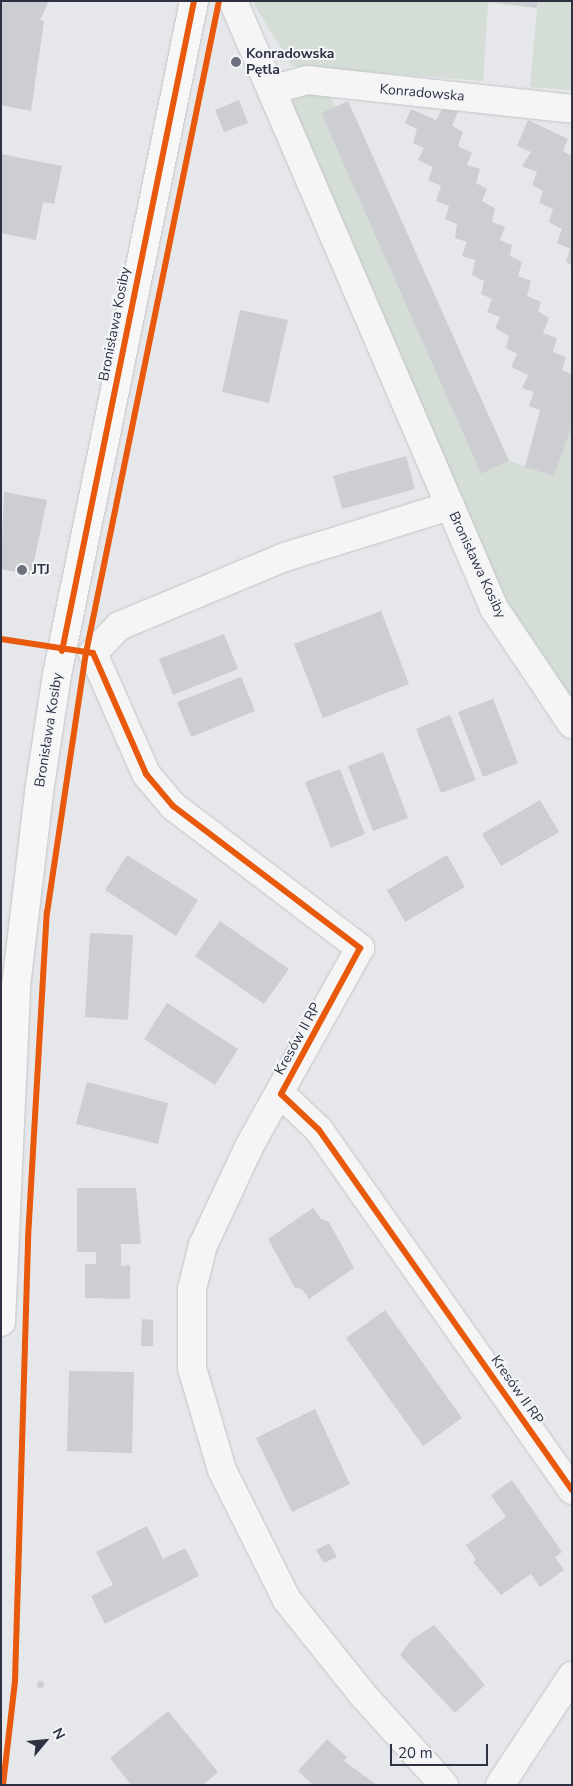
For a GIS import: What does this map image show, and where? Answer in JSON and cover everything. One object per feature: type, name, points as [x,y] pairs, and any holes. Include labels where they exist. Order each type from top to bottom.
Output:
[{"type":"street","name":"Bronisława Kosiby","points":[[1,1322],[16,986],[37,802],[62,651],[194,1]]},
{"type":"street","name":"Bronisława Kosiby","points":[[233,1],[274,89],[494,608],[572,724]]},
{"type":"street","name":"Konradowska","points":[[274,89],[307,80],[572,108]]},
{"type":"street","name":"Bronisława Kosiby","points":[[93,653],[119,626],[285,557],[450,506]]},
{"type":"street","points":[[62,651],[93,653]]},
{"type":"street","name":"Kresów II RP","points":[[93,653],[146,774],[173,806],[360,948],[281,1094],[249,1146],[203,1245],[192,1289],[192,1368],[202,1415],[226,1478],[287,1600],[363,1695],[444,1785]]},
{"type":"street","name":"Kresów II RP","points":[[281,1094],[319,1130],[572,1490]]},
{"type":"street","points":[[500,1785],[572,1676]]},
{"type":"shaded area","points":[[252,1],[572,1],[572,90],[530,87],[537,8],[488,3],[483,81],[292,66]]},
{"type":"shaded area","points":[[305,93],[328,95],[335,106],[321,113],[481,474],[509,461],[554,476],[572,426],[572,717],[499,604],[293,117],[292,101]]},
{"type":"building","points":[[1,1],[49,1],[40,20],[44,21],[31,111],[1,105]]},
{"type":"building","points":[[488,1],[538,1],[537,8]]},
{"type":"building","points":[[239,100],[248,123],[224,132],[215,110]]},
{"type":"building","points":[[348,101],[509,461],[481,474],[321,113]]},
{"type":"building","points":[[446,102],[459,109],[452,126],[463,132],[458,146],[472,153],[467,165],[480,169],[476,183],[487,189],[482,201],[495,208],[492,222],[505,227],[500,240],[512,245],[510,256],[522,262],[518,276],[531,281],[527,296],[541,302],[538,311],[549,318],[543,333],[557,338],[553,352],[566,357],[562,370],[572,374],[572,426],[554,476],[525,467],[540,410],[529,406],[534,392],[522,388],[528,375],[511,367],[517,354],[506,348],[509,336],[495,328],[500,317],[487,312],[492,299],[481,294],[484,281],[472,275],[475,260],[462,256],[467,242],[455,238],[457,224],[445,219],[449,206],[436,201],[441,186],[428,180],[433,167],[418,160],[424,148],[413,143],[417,129],[405,123],[411,109],[436,120]]},
{"type":"building","points":[[528,120],[568,139],[563,151],[572,156],[572,265],[566,262],[570,249],[557,243],[562,229],[549,222],[553,209],[539,203],[543,191],[532,185],[537,172],[522,166],[531,152],[517,146]]},
{"type":"building","points":[[1,154],[62,166],[54,204],[43,202],[36,240],[1,233]]},
{"type":"building","points":[[240,310],[288,320],[269,403],[222,392]]},
{"type":"building","points":[[406,456],[415,489],[342,509],[333,476]]},
{"type":"building","points":[[4,492],[47,500],[31,575],[1,569]]},
{"type":"building","points":[[381,611],[409,684],[323,718],[294,644]]},
{"type":"building","points":[[224,634],[238,669],[173,695],[159,659]]},
{"type":"building","points":[[241,677],[255,711],[191,737],[177,702]]},
{"type":"building","points":[[493,699],[518,763],[483,777],[458,712]]},
{"type":"building","points":[[450,715],[476,780],[441,793],[416,729]]},
{"type":"building","points":[[383,752],[408,818],[373,831],[348,766]]},
{"type":"building","points":[[340,769],[365,834],[331,848],[305,782]]},
{"type":"building","points":[[540,800],[559,832],[501,866],[482,834]]},
{"type":"building","points":[[127,855],[198,900],[176,936],[105,890]]},
{"type":"building","points":[[447,855],[465,887],[405,922],[387,890]]},
{"type":"building","points":[[220,921],[289,969],[264,1004],[195,956]]},
{"type":"building","points":[[90,933],[133,935],[128,1020],[85,1017]]},
{"type":"building","points":[[167,1003],[238,1049],[215,1085],[144,1039]]},
{"type":"building","points":[[87,1082],[168,1103],[158,1144],[76,1124]]},
{"type":"building","points":[[77,1188],[136,1188],[141,1244],[121,1244],[121,1266],[130,1265],[130,1299],[85,1298],[85,1264],[96,1264],[96,1252],[77,1252]]},
{"type":"building","points":[[313,1208],[321,1219],[329,1222],[354,1268],[309,1299],[302,1289],[295,1288],[268,1239]]},
{"type":"building","points":[[385,1310],[462,1418],[423,1446],[346,1338]]},
{"type":"building","points":[[142,1319],[153,1320],[153,1346],[141,1346]]},
{"type":"building","points":[[69,1371],[134,1372],[132,1453],[67,1451]]},
{"type":"building","points":[[315,1409],[350,1484],[292,1512],[256,1438]]},
{"type":"building","points":[[512,1480],[562,1552],[555,1557],[564,1570],[540,1587],[531,1574],[501,1595],[473,1562],[476,1560],[466,1545],[506,1517],[491,1495]]},
{"type":"building","points":[[147,1526],[163,1559],[185,1548],[199,1576],[105,1624],[91,1596],[113,1585],[96,1552]]},
{"type":"building","points":[[329,1543],[337,1557],[324,1563],[316,1550]]},
{"type":"building","points":[[434,1625],[485,1685],[455,1713],[400,1655],[411,1640]]},
{"type":"building","points":[[40,1681],[43,1684],[40,1687],[37,1684]]},
{"type":"building","points":[[168,1711],[218,1772],[203,1785],[131,1785],[110,1758]]},
{"type":"building","points":[[327,1739],[347,1757],[344,1761],[377,1785],[313,1785],[298,1771]]},
{"type":"cycle path","points":[[62,651],[194,1]]},
{"type":"cycle path","points":[[3,1785],[15,1681],[28,1238],[47,913],[86,653],[219,1]]},
{"type":"cycle path","points":[[1,639],[93,653],[146,774],[173,806],[360,948],[281,1094],[319,1130],[572,1490]]},
{"type":"place","name":"Konradowska Pętla","points":[[236,62]]},
{"type":"place","name":"JTJ","points":[[22,570]]}]
